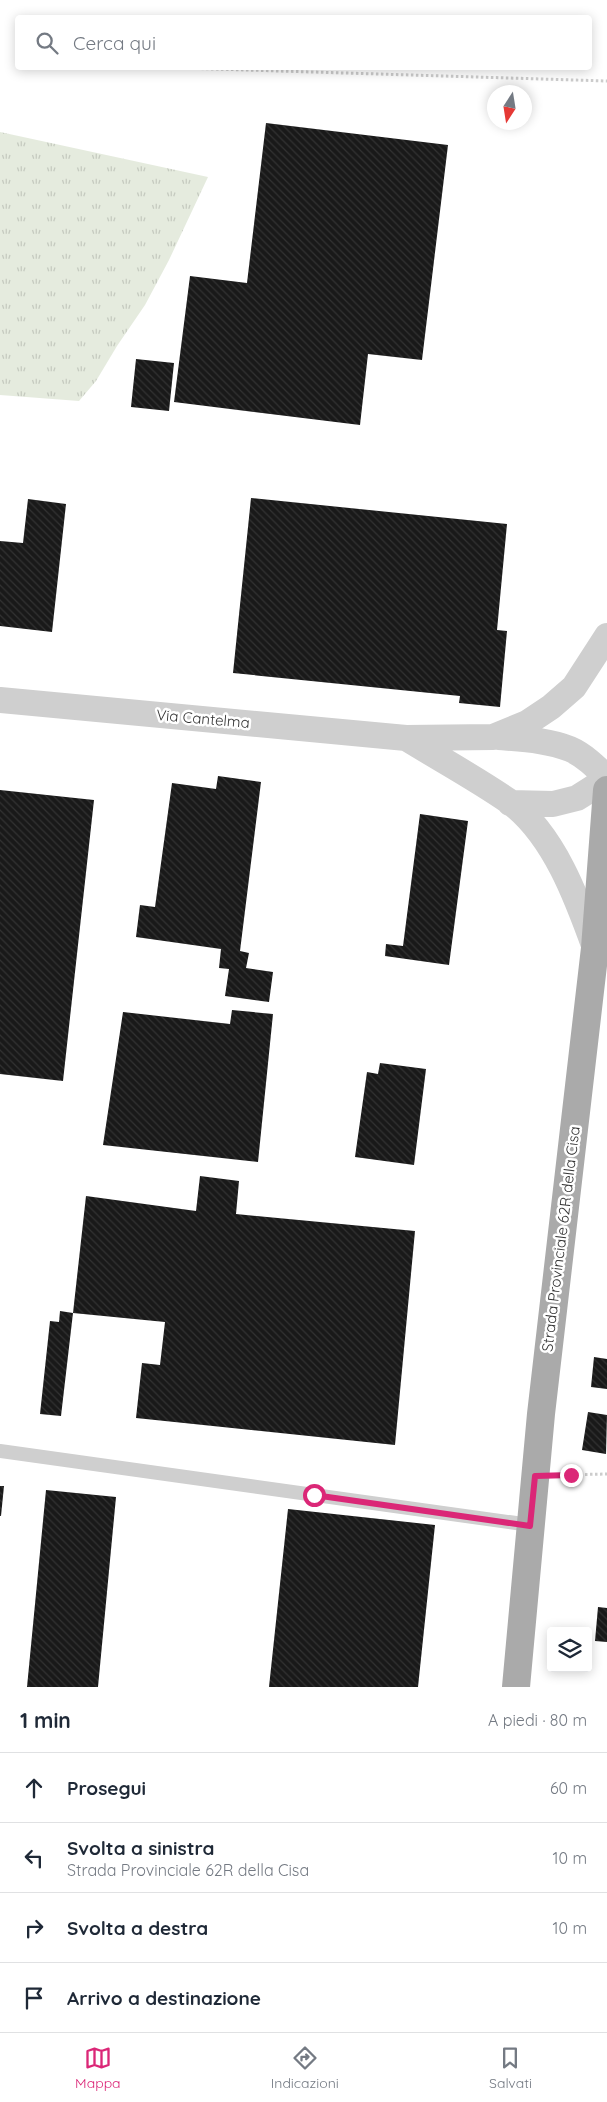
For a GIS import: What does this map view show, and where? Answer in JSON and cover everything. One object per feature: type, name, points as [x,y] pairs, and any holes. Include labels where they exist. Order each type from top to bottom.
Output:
[{"type":"main road","name":"Strada Provinciale 62R della Cisa","points":[[516,1687],[535,1476],[595,948],[607,790]]},
{"type":"street","points":[[493,737],[527,723],[551,707],[574,687],[600,651],[607,636]]},
{"type":"street","name":"Via Cantelma","points":[[0,700],[406,738],[493,737]]},
{"type":"street","points":[[493,737],[549,743],[570,749],[589,761],[607,779],[578,798],[553,804],[510,803]]},
{"type":"street","points":[[406,738],[510,803],[536,828],[560,865],[577,899],[595,948]]},
{"type":"lane","points":[[0,1451],[530,1526]]},
{"type":"path","points":[[247,70],[607,81]]},
{"type":"path","points":[[535,1476],[607,1474]]},
{"type":"green space","points":[[0,132],[208,177],[169,260],[145,305],[96,381],[79,401],[0,395]]},
{"type":"building","points":[[266,123],[448,145],[422,360],[368,354],[360,425],[174,402],[190,276],[247,283]]},
{"type":"building","points":[[136,359],[174,363],[169,411],[131,407]]},
{"type":"building","points":[[251,498],[507,524],[497,630],[507,631],[500,707],[459,703],[460,696],[233,673]]},
{"type":"building","points":[[28,499],[66,504],[52,632],[0,626],[0,541],[23,543]]},
{"type":"building","points":[[218,776],[261,782],[240,951],[249,953],[246,968],[273,972],[269,1002],[225,996],[229,969],[219,968],[221,949],[136,937],[140,905],[155,907],[172,783],[216,789]]},
{"type":"building","points":[[0,790],[94,800],[63,1081],[0,1074]]},
{"type":"building","points":[[420,814],[468,821],[449,965],[385,956],[386,944],[403,946]]},
{"type":"building","points":[[232,1010],[273,1014],[258,1162],[103,1145],[123,1012],[230,1024]]},
{"type":"building","points":[[380,1063],[426,1069],[414,1165],[355,1157],[367,1072],[378,1074]]},
{"type":"building","points":[[200,1176],[239,1181],[236,1214],[415,1231],[395,1445],[136,1418],[142,1363],[160,1365],[165,1322],[73,1313],[86,1196],[196,1211]]},
{"type":"building","points":[[60,1311],[73,1313],[61,1416],[40,1414],[50,1321],[59,1322]]},
{"type":"building","points":[[594,1357],[607,1359],[607,1389],[591,1387]]},
{"type":"building","points":[[588,1412],[607,1415],[606,1454],[582,1450]]},
{"type":"building","points":[[0,1486],[4,1486],[1,1516],[0,1516]]},
{"type":"building","points":[[46,1490],[116,1497],[98,1687],[27,1687]]},
{"type":"building","points":[[288,1509],[435,1525],[418,1687],[269,1687]]},
{"type":"building","points":[[598,1607],[607,1608],[607,1642],[595,1641]]},
{"type":"route","points":[[314,1495],[530,1526],[535,1476],[571,1475]]}]
